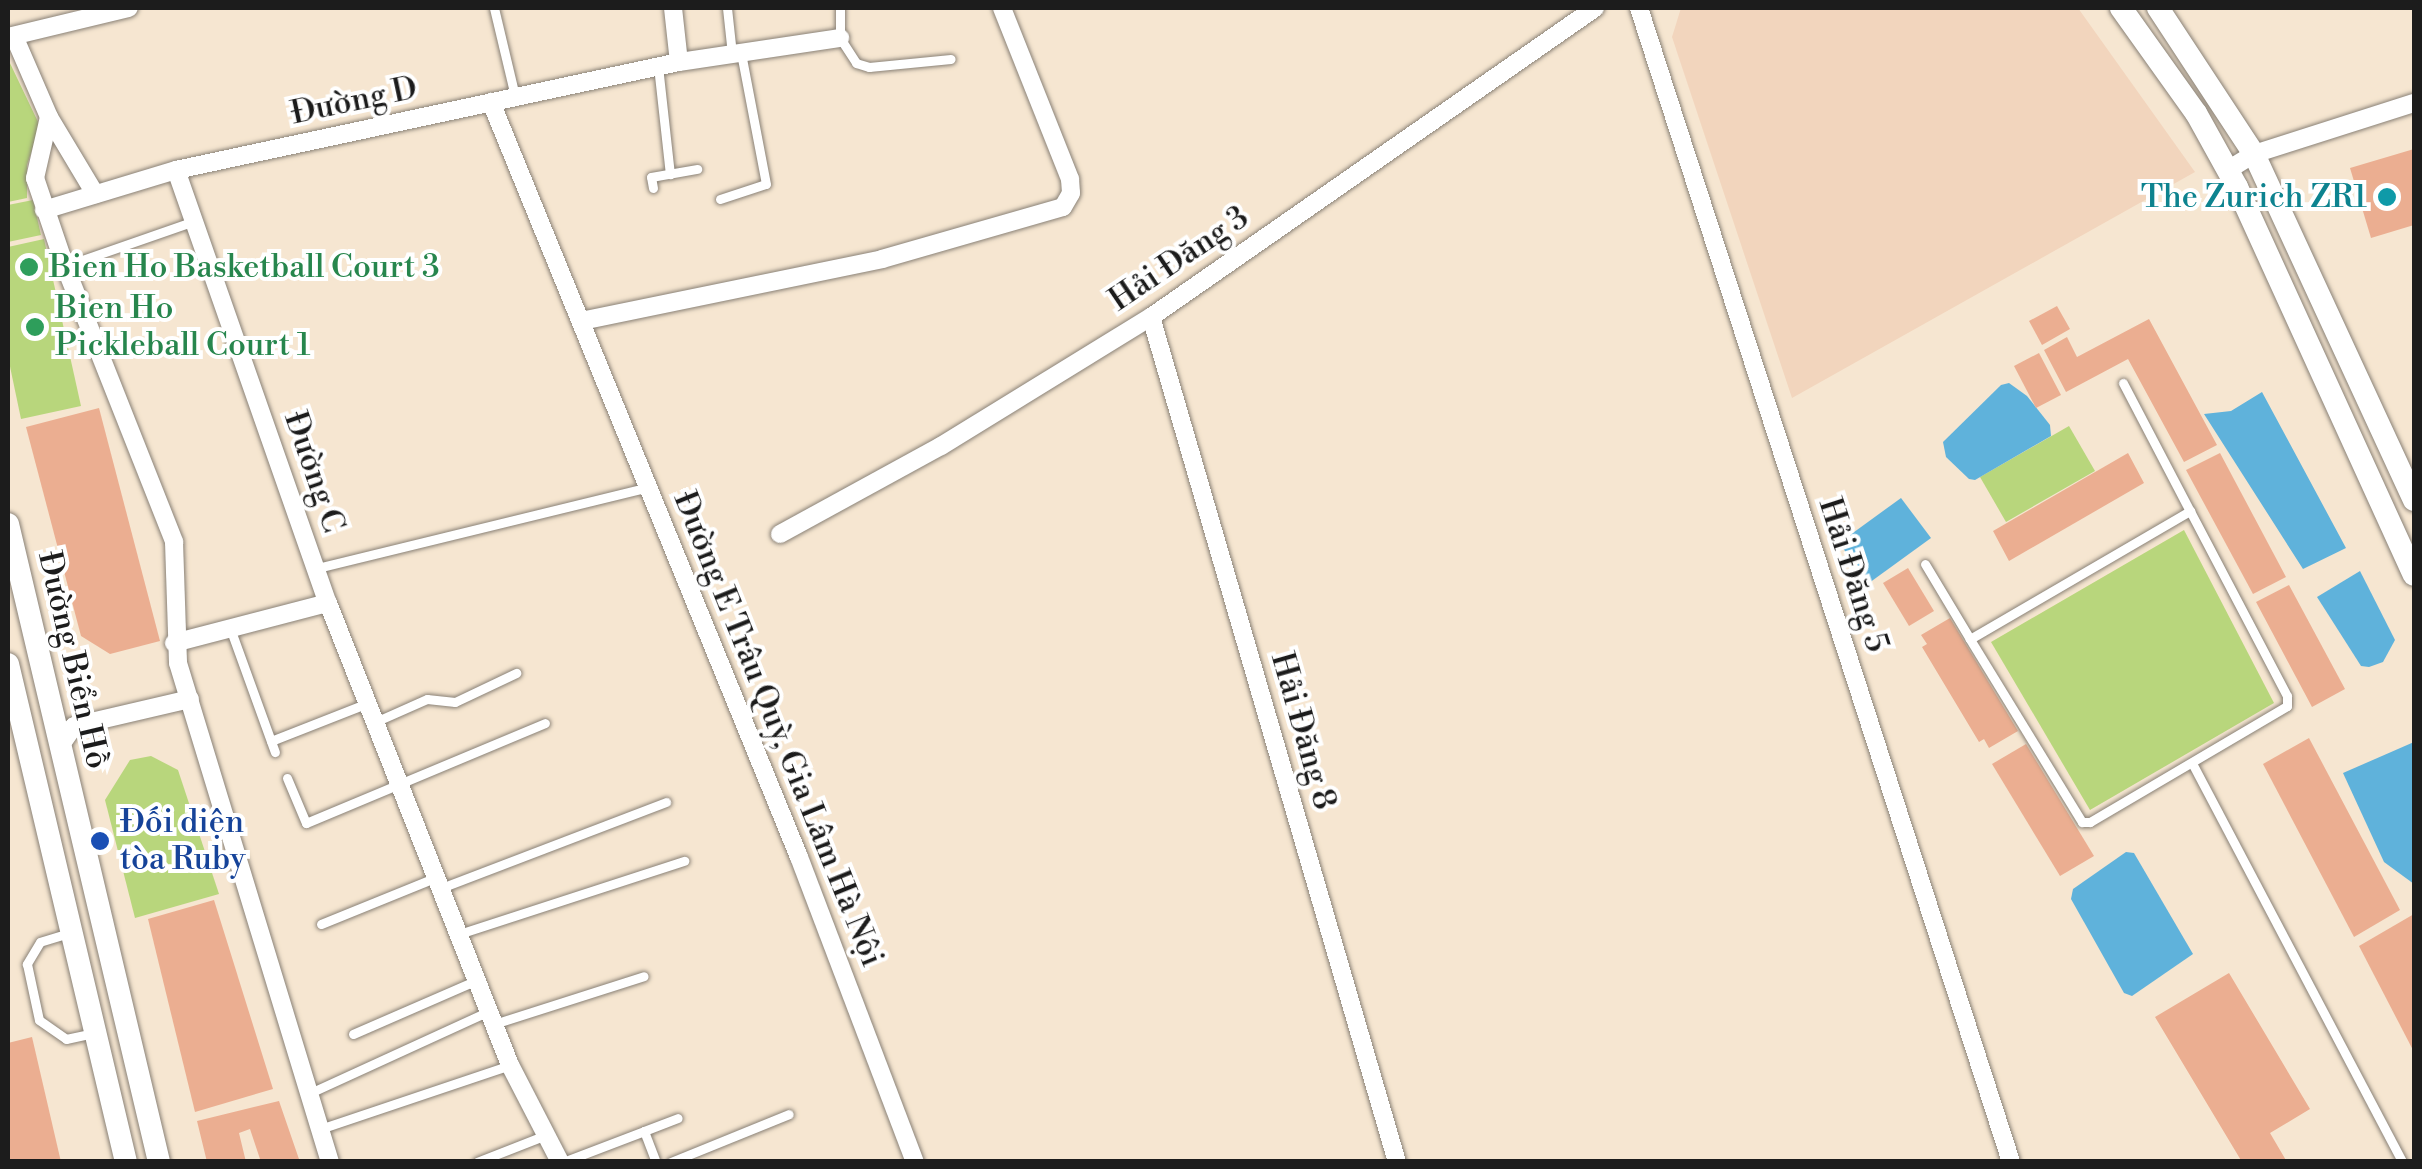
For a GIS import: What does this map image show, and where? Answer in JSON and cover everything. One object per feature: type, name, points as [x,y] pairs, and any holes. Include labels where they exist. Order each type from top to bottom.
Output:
[{"type":"street","points":[[95,194],[49,118],[11,36],[129,8]]},
{"type":"street","points":[[672,8],[679,62]]},
{"type":"street","points":[[581,321],[882,259],[1062,207],[1071,193],[1070,178],[1002,8]]},
{"type":"street","name":"Hải Đăng 3","points":[[780,534],[941,446],[1151,317],[1595,8]]},
{"type":"street","name":"Hải Đăng 5","points":[[1639,8],[2011,1162]]},
{"type":"street","points":[[2122,8],[2196,113],[2228,170],[2414,575]]},
{"type":"street","points":[[2158,8],[2254,154],[2414,500]]},
{"type":"street","name":"Đường D","points":[[44,210],[176,170],[515,96],[679,62],[840,38]]},
{"type":"street","name":"Đường E Trâu Quỳ, Gia Lâm Hà Nội","points":[[490,102],[649,487],[915,1162]]},
{"type":"street","points":[[2228,170],[2254,154],[2414,102]]},
{"type":"street","points":[[49,118],[34,168],[44,210],[174,542],[174,643],[330,1162]]},
{"type":"street","name":"Đường C","points":[[176,170],[328,603],[510,1065],[562,1162]]},
{"type":"street","name":"Hải Đăng 8","points":[[1151,317],[1397,1162]]},
{"type":"street","name":"Đường Biển Hồ","points":[[8,524],[52,714],[67,736],[159,1162]]},
{"type":"street","points":[[174,643],[328,603]]},
{"type":"street","name":"Đường Biển Hồ","points":[[8,664],[18,756],[71,932],[126,1162]]},
{"type":"street","points":[[18,756],[67,736],[190,699]]},
{"type":"street","points":[[14,723],[52,714]]},
{"type":"lane","points":[[494,8],[515,96]]},
{"type":"lane","points":[[720,199],[766,184],[727,8]]},
{"type":"lane","points":[[840,8],[840,38],[846,52],[868,67],[951,58]]},
{"type":"lane","points":[[658,66],[670,174]]},
{"type":"lane","points":[[653,188],[651,177],[697,169]]},
{"type":"lane","points":[[65,266],[194,221]]},
{"type":"lane","points":[[1925,564],[2082,822],[2090,822],[2284,711],[2288,701],[2123,384]]},
{"type":"lane","name":"Đường C","points":[[315,568],[649,487]]},
{"type":"lane","points":[[1970,639],[2190,512]]},
{"type":"lane","points":[[230,628],[273,747],[368,704]]},
{"type":"lane","points":[[375,722],[427,699],[455,702],[516,673]]},
{"type":"lane","points":[[288,778],[306,823],[545,722]]},
{"type":"lane","points":[[2192,764],[2402,1162]]},
{"type":"lane","points":[[321,924],[666,802]]},
{"type":"lane","points":[[460,934],[684,861]]},
{"type":"lane","points":[[71,932],[40,942],[27,964],[39,1020],[66,1039],[95,1033]]},
{"type":"lane","points":[[309,1093],[492,1017],[644,976]]},
{"type":"lane","points":[[352,1034],[477,980]]},
{"type":"lane","points":[[320,1129],[510,1065]]},
{"type":"lane","points":[[671,1162],[789,1114]]},
{"type":"lane","points":[[562,1162],[678,1118]]},
{"type":"lane","points":[[644,1132],[656,1162]]},
{"type":"lane","points":[[476,1162],[546,1135]]},
{"type":"shaded area","points":[[1681,8],[2078,8],[2195,172],[1792,398],[1672,37]]},
{"type":"green space","points":[[8,59],[40,126],[27,165],[27,198],[8,202]]},
{"type":"green space","points":[[33,200],[41,235],[8,242],[8,205]]},
{"type":"green space","name":"Bien Ho Pickleball Court 1","points":[[44,239],[81,406],[21,419],[8,357],[8,247]]},
{"type":"green space","points":[[2069,426],[2095,471],[2006,522],[1980,477]]},
{"type":"green space","points":[[2184,530],[2274,703],[2090,810],[1991,642]]},
{"type":"green space","points":[[151,756],[178,770],[219,894],[135,918],[105,800],[130,760]]},
{"type":"water","points":[[2009,383],[2027,396],[2050,425],[2051,436],[1975,480],[1969,479],[1946,457],[1943,442],[2001,385]]},
{"type":"water","points":[[2262,392],[2346,548],[2303,569],[2204,414],[2231,411]]},
{"type":"water","points":[[1901,498],[1931,538],[1869,583],[1839,543]]},
{"type":"water","points":[[2360,571],[2395,640],[2383,662],[2369,667],[2361,666],[2317,597]]},
{"type":"water","points":[[2414,742],[2414,884],[2384,862],[2343,773]]},
{"type":"water","points":[[2126,852],[2134,853],[2193,954],[2132,996],[2124,993],[2071,899],[2073,889]]},
{"type":"building","name":"The Zurich ZR1","points":[[2414,149],[2414,225],[2371,238],[2350,168]]},
{"type":"building","points":[[2057,306],[2070,329],[2042,345],[2029,321]]},
{"type":"building","points":[[2149,319],[2217,445],[2184,462],[2128,359],[2066,392],[2044,350],[2067,337],[2077,357]]},
{"type":"building","points":[[2039,353],[2061,395],[2036,408],[2014,366]]},
{"type":"building","points":[[99,408],[160,641],[110,654],[81,636],[26,427]]},
{"type":"building","points":[[2128,453],[2144,483],[2009,561],[1993,531]]},
{"type":"building","points":[[2220,453],[2286,577],[2253,594],[2186,470]]},
{"type":"building","points":[[1908,568],[1934,611],[1909,626],[1883,583]]},
{"type":"building","points":[[2289,585],[2345,689],[2312,707],[2256,602]]},
{"type":"building","points":[[1950,618],[2018,731],[1989,748],[1984,739],[1979,742],[1922,647],[1927,644],[1921,635]]},
{"type":"building","points":[[2309,738],[2400,910],[2354,937],[2263,764]]},
{"type":"building","points":[[2026,744],[2094,856],[2060,876],[1992,764]]},
{"type":"building","points":[[214,900],[273,1089],[195,1112],[148,919]]},
{"type":"building","points":[[2414,914],[2414,1052],[2359,946]]},
{"type":"building","points":[[2229,973],[2310,1109],[2270,1133],[2287,1162],[2242,1162],[2155,1017]]},
{"type":"building","points":[[32,1037],[61,1162],[8,1162],[8,1043]]},
{"type":"building","points":[[279,1101],[300,1162],[261,1162],[250,1129],[239,1133],[246,1162],[207,1162],[197,1121]]},
{"type":"place","name":"The Zurich ZR1","points":[[2387,197]]},
{"type":"place","name":"Bien Ho Basketball Court 3","points":[[29,267]]},
{"type":"place","name":"Bien Ho Pickleball Court 1","points":[[35,327]]},
{"type":"place","name":"Đối diện tòa Ruby","points":[[100,841]]}]
